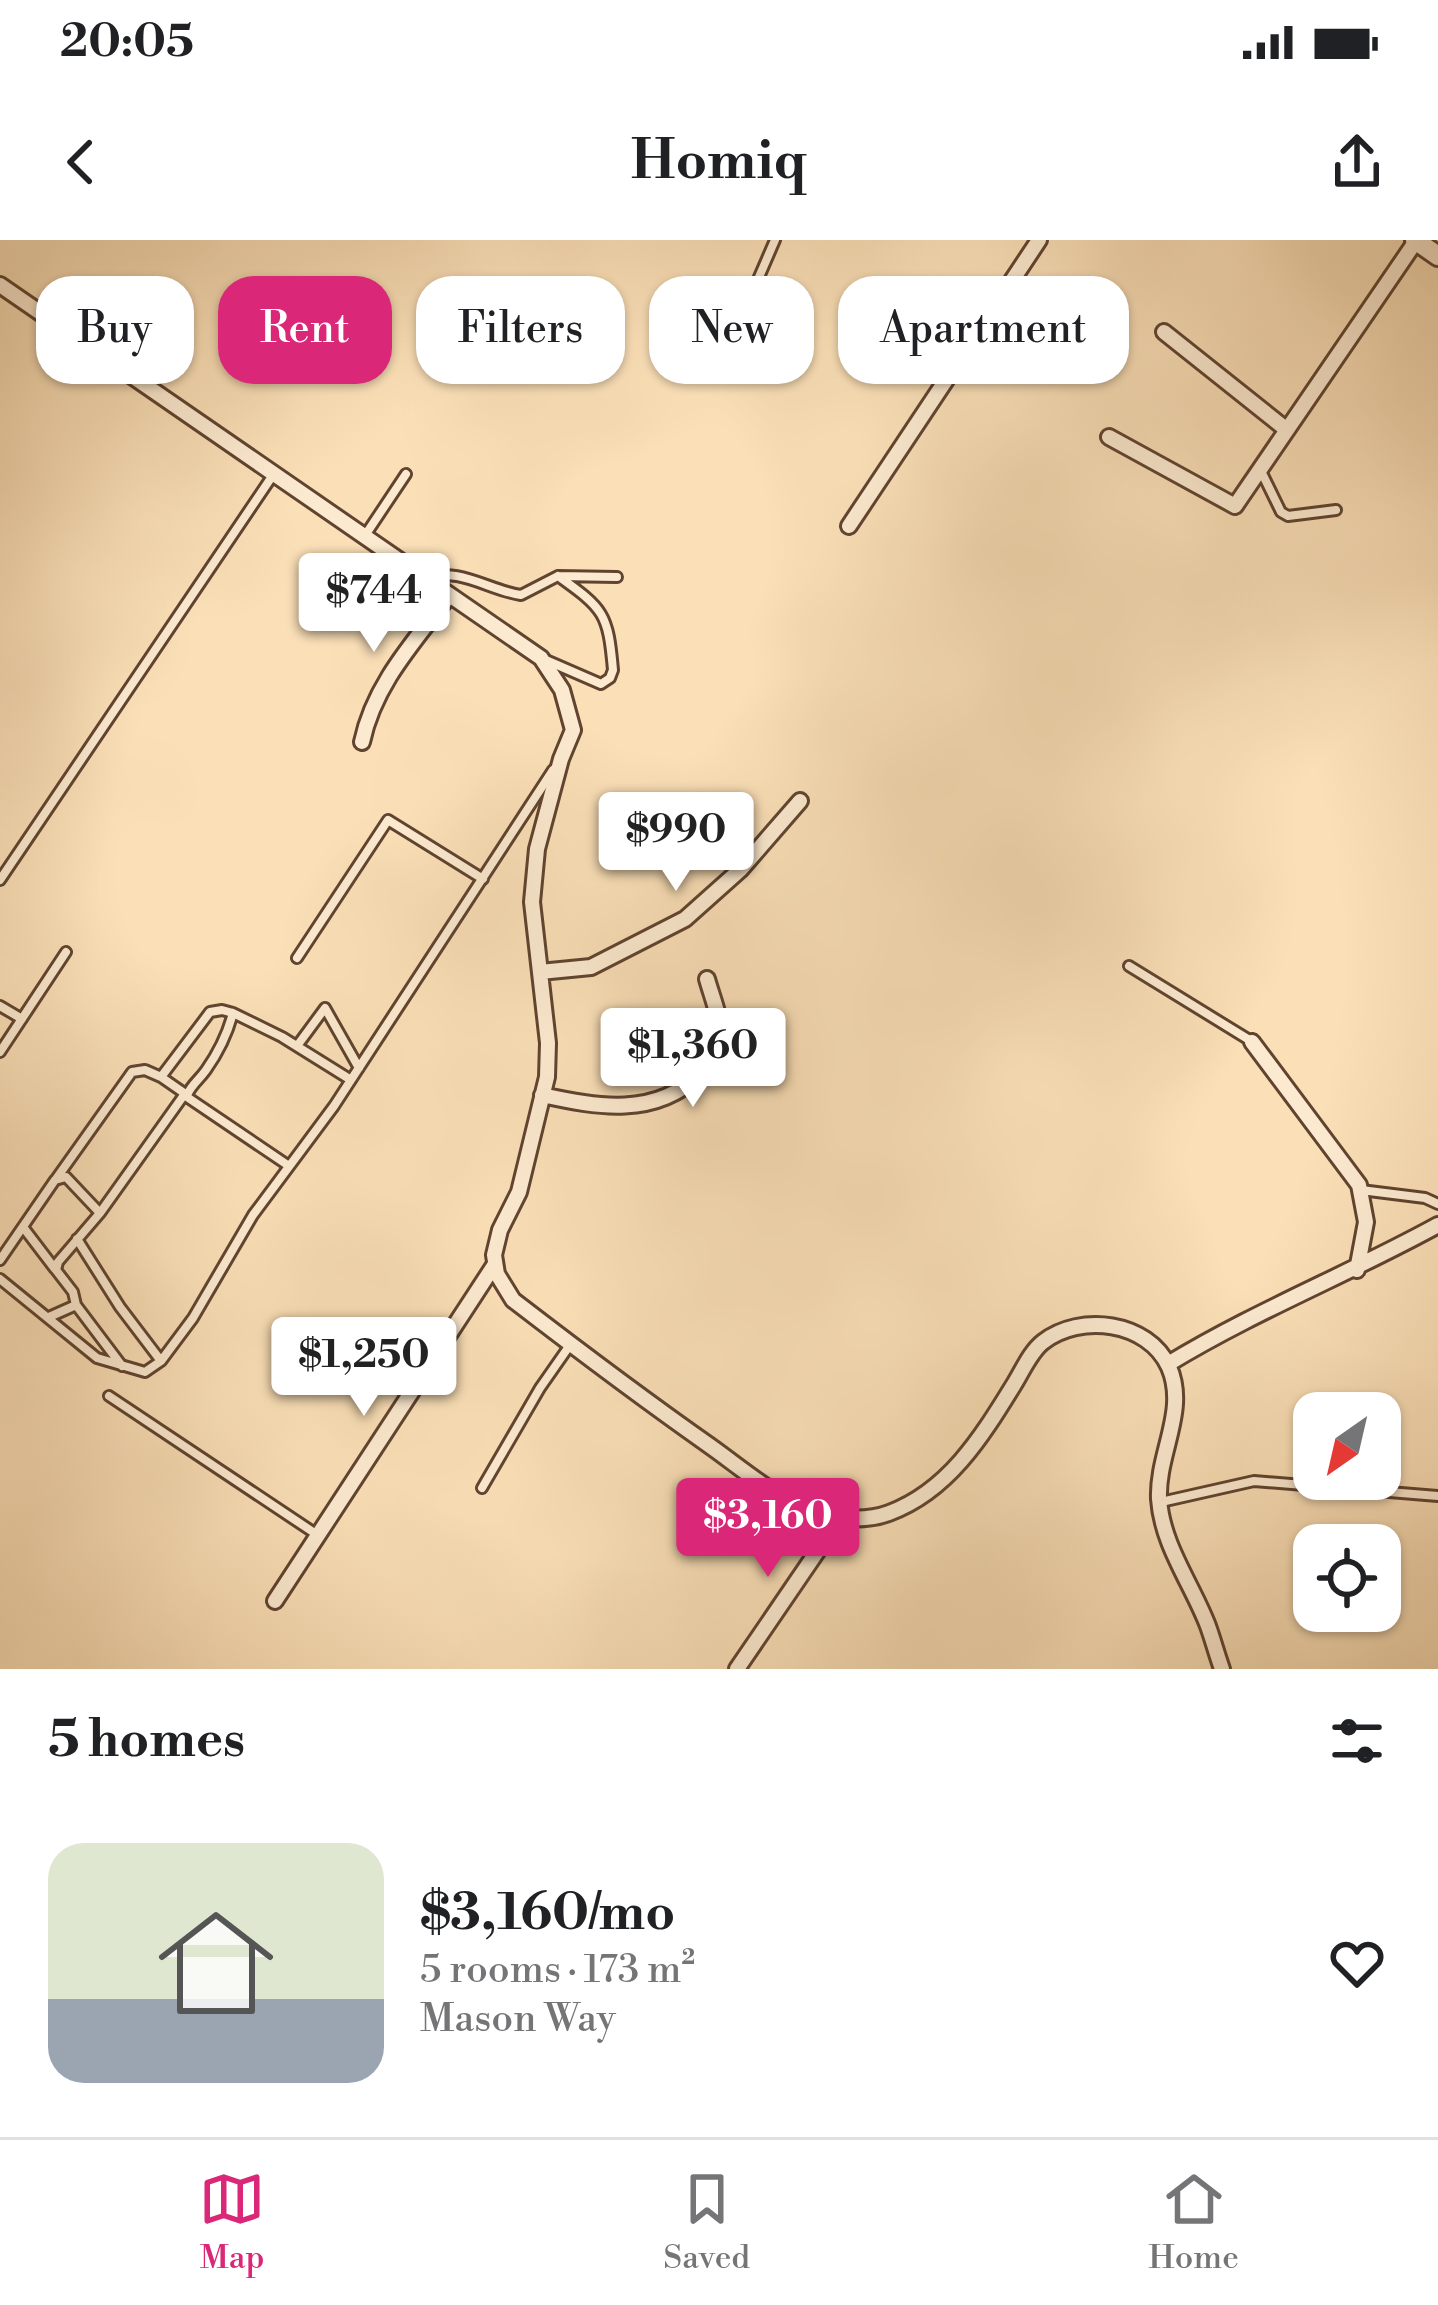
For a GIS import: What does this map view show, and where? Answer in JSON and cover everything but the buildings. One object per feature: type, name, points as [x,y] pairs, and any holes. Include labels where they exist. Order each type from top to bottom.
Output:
[{"type":"street","points":[[849,526],[1040,240]]},
{"type":"street","points":[[1109,436],[1235,506],[1415,240],[1438,256]]},
{"type":"street","points":[[0,285],[542,658],[562,690],[573,730],[537,849],[532,902],[548,1043],[542,1095],[519,1192],[500,1230],[495,1264],[275,1601]]},
{"type":"street","points":[[1164,332],[1287,430]]},
{"type":"street","points":[[362,742],[369,708],[448,597]]},
{"type":"street","points":[[540,972],[591,967],[685,919],[741,869],[800,801]]},
{"type":"street","points":[[542,1095],[596,1107],[633,1106],[662,1099],[689,1084],[718,1049],[716,1009],[706,980]]},
{"type":"street","points":[[1252,1042],[1360,1190],[1366,1222],[1357,1270]]},
{"type":"street","points":[[1168,1364],[1210,1338],[1357,1270],[1438,1225]]},
{"type":"street","points":[[495,1264],[513,1300],[571,1344],[782,1497],[840,1518],[884,1515],[940,1483],[977,1444],[1039,1344],[1063,1329],[1110,1325],[1136,1335],[1168,1364],[1178,1401],[1161,1466],[1159,1502],[1171,1546],[1208,1625],[1222,1669]]},
{"type":"street","points":[[737,1669],[840,1518]]},
{"type":"lane","points":[[760,276],[776,240]]},
{"type":"lane","points":[[1260,470],[1281,512],[1288,516],[1336,510]]},
{"type":"lane","points":[[364,538],[406,474]]},
{"type":"lane","points":[[0,880],[273,475]]},
{"type":"lane","points":[[425,579],[462,575],[521,595],[558,576],[617,577]]},
{"type":"lane","points":[[542,658],[594,683],[606,682],[613,670],[598,605],[558,576]]},
{"type":"lane","points":[[0,1279],[97,1358],[145,1372],[161,1361],[561,759]]},
{"type":"lane","points":[[297,958],[388,820],[483,879]]},
{"type":"lane","points":[[0,1052],[66,952]]},
{"type":"lane","points":[[1129,966],[1252,1042]]},
{"type":"lane","points":[[0,1006],[22,1019]]},
{"type":"lane","points":[[297,1046],[325,1008],[358,1068]]},
{"type":"lane","points":[[161,1077],[210,1012],[233,1012],[351,1080]]},
{"type":"lane","points":[[56,1270],[129,1178],[172,1108],[187,1095],[217,1051],[233,1012]]},
{"type":"lane","points":[[0,1260],[132,1072],[145,1070],[161,1077],[289,1166]]},
{"type":"lane","points":[[55,1180],[66,1177],[100,1214]]},
{"type":"lane","points":[[1360,1190],[1425,1198],[1438,1204]]},
{"type":"lane","points":[[22,1227],[74,1292],[76,1305],[123,1367]]},
{"type":"lane","points":[[77,1239],[161,1361]]},
{"type":"lane","points":[[49,1317],[76,1305]]},
{"type":"lane","points":[[482,1488],[571,1344]]},
{"type":"lane","points":[[109,1396],[318,1535]]},
{"type":"lane","points":[[1159,1502],[1254,1481],[1438,1496]]}]
